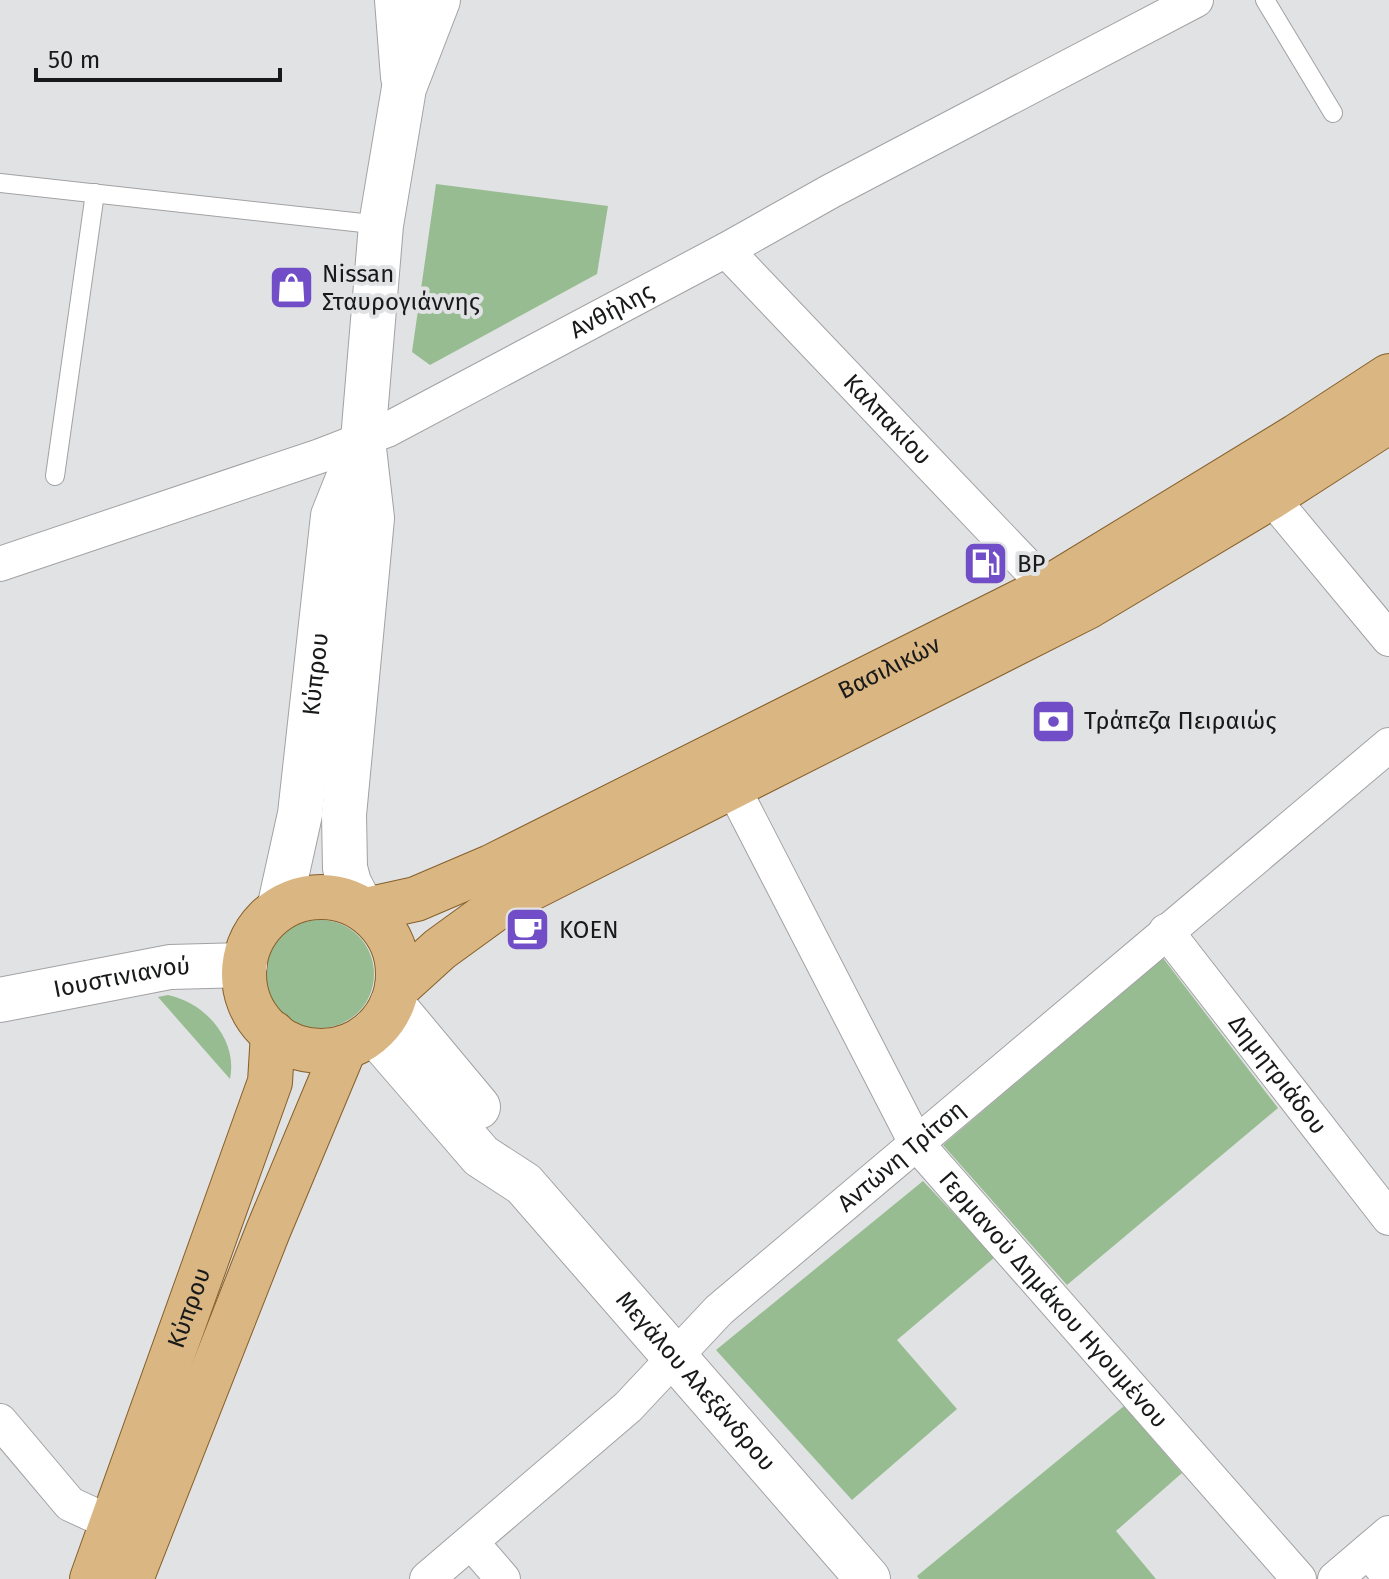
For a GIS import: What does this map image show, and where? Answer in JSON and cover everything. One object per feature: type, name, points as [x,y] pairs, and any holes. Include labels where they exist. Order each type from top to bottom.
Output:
[{"type":"main road","name":"Κύπρου","points":[[397,0],[404,88]]},
{"type":"main road","name":"Κύπρου","points":[[364,909],[349,883],[345,868],[344,815],[372,518],[363,440],[381,225],[404,88],[438,0]]},
{"type":"main road","name":"Βασιλικών","points":[[364,909],[416,899],[491,867],[1048,588],[1389,376]]},
{"type":"main road","name":"Βασιλικών","points":[[377,1017],[440,949],[506,901],[1087,607],[1271,497],[1389,421]]},
{"type":"main road","name":"Κύπρου","points":[[279,909],[300,814],[333,516],[363,440]]},
{"type":"main road","points":[[321,897],[343,899],[364,909],[391,940],[397,959],[377,1017],[312,1050],[291,1045],[273,1033],[252,1007],[246,987],[245,965],[256,933],[279,909],[299,900],[321,897]]},
{"type":"main road","name":"Ιουστινιανού","points":[[0,1000],[170,967],[245,965]]},
{"type":"main road","name":"Κύπρου","points":[[135,1576],[268,1231],[377,1017]]},
{"type":"main road","name":"Μεγάλου Αλεξάνδρου","points":[[377,1017],[505,1140],[524,1184],[868,1579]]},
{"type":"main road","name":"Κύπρου","points":[[92,1579],[270,1082],[273,1033]]},
{"type":"street","name":"Ανθήλης","points":[[3,561],[363,440],[436,405],[831,191],[1196,0]]},
{"type":"street","name":"Καλπακίου","points":[[726,250],[1048,588]]},
{"type":"street","points":[[1271,497],[1389,639]]},
{"type":"street","name":"Αντώνη Τρίτση","points":[[427,1579],[628,1407],[719,1310],[1389,745]]},
{"type":"street","name":"Γερμανού Δημάκου Ηγουμένου","points":[[732,786],[916,1143],[1299,1579]]},
{"type":"street","name":"Δημητριάδου","points":[[1166,931],[1389,1218]]},
{"type":"street","points":[[0,1421],[70,1504],[111,1523]]},
{"type":"street","points":[[471,1542],[503,1579]]},
{"type":"street","points":[[1335,1579],[1382,1553]]},
{"type":"lane","points":[[1265,0],[1333,113]]},
{"type":"lane","points":[[0,183],[381,225]]},
{"type":"lane","points":[[55,476],[95,193]]},
{"type":"green space","points":[[436,184],[608,206],[597,274],[430,365],[412,352]]},
{"type":"green space","points":[[320,920],[341,924],[358,936],[370,953],[374,974],[370,995],[358,1012],[341,1024],[320,1028],[299,1024],[282,1012],[270,995],[266,974],[270,953],[282,936],[299,924]]},
{"type":"green space","points":[[1163,958],[1278,1108],[1067,1285],[943,1145]]},
{"type":"green space","points":[[168,995],[195,1006],[216,1025],[229,1051],[230,1079],[158,997]]},
{"type":"green space","points":[[923,1181],[995,1257],[897,1340],[957,1409],[852,1500],[716,1350]]},
{"type":"green space","points":[[1124,1406],[1182,1473],[1116,1531],[1156,1579],[919,1579],[917,1576]]},
{"type":"place","name":"Nissan Σταυρογιάννης","points":[[291,288]]},
{"type":"place","name":"BP","points":[[986,564]]},
{"type":"place","name":"Τράπεζα Πειραιώς","points":[[1053,721]]},
{"type":"place","name":"KOEN","points":[[528,930]]}]
